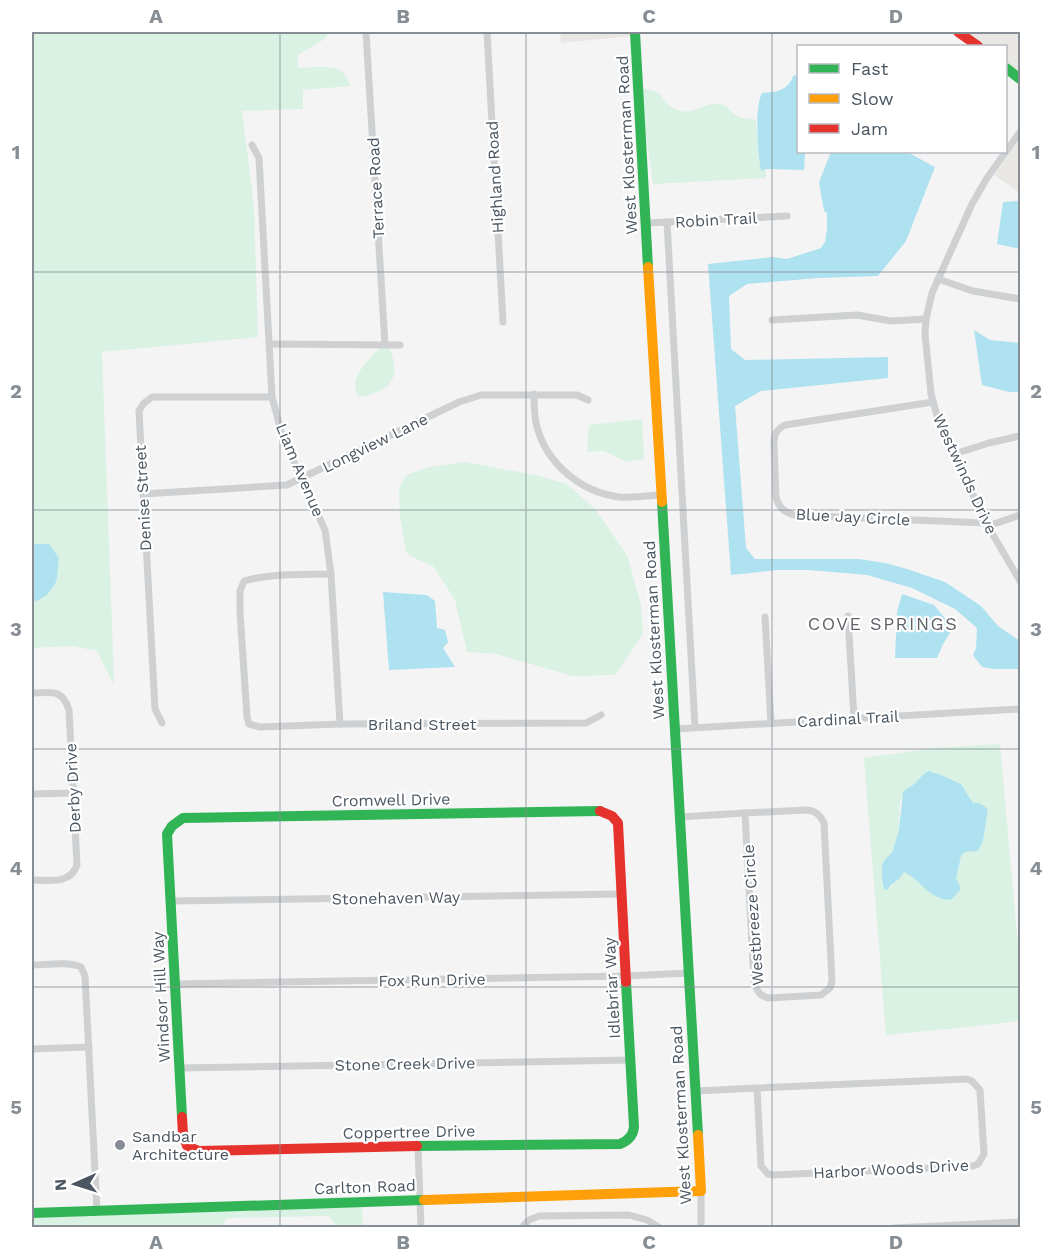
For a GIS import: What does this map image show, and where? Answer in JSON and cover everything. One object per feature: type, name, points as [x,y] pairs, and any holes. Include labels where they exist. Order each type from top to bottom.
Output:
[{"type":"street","name":"Terrace Road","points":[[366,32],[385,345]]},
{"type":"street","name":"Highland Road","points":[[488,32],[503,322]]},
{"type":"street","name":"West Klosterman Road","points":[[635,32],[696,1091],[700,1227]]},
{"type":"street","points":[[958,32],[977,45]]},
{"type":"street","points":[[1007,69],[1020,79]]},
{"type":"street","name":"Westwinds Drive","points":[[1007,150],[1020,132]]},
{"type":"street","name":"Liam Avenue","points":[[252,145],[259,158],[272,397],[283,438],[326,530],[331,574],[340,724]]},
{"type":"street","name":"Westwinds Drive","points":[[1005,153],[977,194],[938,279],[930,299],[926,319],[926,348],[933,402],[938,419],[987,524],[1020,581]]},
{"type":"street","name":"Robin Trail","points":[[646,223],[787,216]]},
{"type":"street","points":[[666,222],[695,727]]},
{"type":"street","points":[[938,279],[973,291],[1020,299]]},
{"type":"street","points":[[772,320],[851,315],[891,321],[926,319]]},
{"type":"street","points":[[270,344],[400,345]]},
{"type":"street","points":[[534,394],[536,422],[542,442],[548,453],[569,475],[597,491],[616,496],[661,495]]},
{"type":"street","name":"Longview Lane","points":[[143,494],[287,484],[467,399],[481,395],[577,394],[588,400]]},
{"type":"street","name":"Denise Street","points":[[162,723],[155,709],[139,415],[141,407],[152,397],[272,397]]},
{"type":"street","name":"Blue Jay Circle","points":[[933,402],[785,425],[780,428],[774,436],[778,506],[794,516],[987,524]]},
{"type":"street","points":[[954,454],[1020,436]]},
{"type":"street","points":[[987,524],[1020,515]]},
{"type":"street","name":"Briland Street","points":[[331,574],[283,575],[244,581],[240,591],[240,612],[249,724],[260,727],[340,724],[586,723],[601,715]]},
{"type":"street","points":[[848,616],[854,718]]},
{"type":"street","points":[[765,617],[771,723]]},
{"type":"street","name":"Derby Drive","points":[[32,693],[57,693],[64,699],[69,710],[77,865],[72,874],[62,880],[32,880]]},
{"type":"street","name":"Cardinal Trail","points":[[675,729],[1020,709]]},
{"type":"street","points":[[32,794],[73,793]]},
{"type":"street","name":"Westbreeze Circle","points":[[812,810],[821,817],[824,823],[832,975],[830,988],[821,995],[768,998],[760,995],[756,990],[746,813],[812,810]]},
{"type":"street","name":"Cromwell Drive","points":[[167,834],[175,823],[183,818],[600,811],[612,816],[618,823]]},
{"type":"street","points":[[680,817],[746,813]]},
{"type":"street","name":"Idlebriar Way","points":[[618,823],[634,1131],[627,1140],[620,1144]]},
{"type":"street","name":"Windsor Hill Way","points":[[167,834],[184,1140],[187,1146],[199,1151]]},
{"type":"street","name":"Stonehaven Way","points":[[171,901],[621,894]]},
{"type":"street","points":[[32,965],[70,964],[81,967],[85,976],[98,1211]]},
{"type":"street","name":"Fox Run Drive","points":[[175,984],[689,973]]},
{"type":"street","points":[[32,1049],[89,1047]]},
{"type":"street","name":"Stone Creek Drive","points":[[179,1068],[631,1060]]},
{"type":"street","name":"Harbor Woods Drive","points":[[696,1091],[757,1088],[967,1079],[980,1090],[984,1154],[978,1164],[973,1166],[768,1174],[760,1161],[757,1088]]},
{"type":"street","name":"Coppertree Drive","points":[[199,1151],[620,1144]]},
{"type":"street","points":[[418,1147],[421,1227]]},
{"type":"street","name":"Carlton Road","points":[[32,1213],[700,1191]]},
{"type":"street","points":[[521,1227],[529,1220],[539,1216],[629,1215],[647,1220],[660,1227]]},
{"type":"street","points":[[894,1227],[1020,1222]]},
{"type":"shaded area","points":[[560,32],[631,32],[631,36],[561,43]]},
{"type":"shaded area","points":[[964,32],[1020,32],[1020,74],[1007,64],[1007,45],[983,45]]},
{"type":"shaded area","points":[[1020,139],[1020,193],[994,175]]},
{"type":"green space","points":[[32,32],[330,32],[323,40],[298,55],[298,68],[335,68],[345,75],[350,86],[303,90],[303,109],[242,111],[254,206],[258,337],[102,352],[113,683],[97,651],[73,646],[32,648],[32,600],[37,601],[52,587],[59,558],[49,544],[32,544]]},
{"type":"green space","points":[[643,89],[660,94],[669,105],[678,110],[688,111],[719,104],[726,106],[739,117],[756,120],[759,157],[766,169],[766,178],[653,184],[645,128]]},
{"type":"green space","points":[[380,348],[390,349],[394,362],[392,379],[389,384],[377,392],[358,396],[355,386],[358,376],[368,360]]},
{"type":"green space","points":[[642,419],[644,459],[627,462],[604,451],[587,452],[589,425]]},
{"type":"green space","points":[[464,462],[535,475],[567,484],[595,509],[627,555],[641,605],[643,634],[615,675],[573,676],[496,654],[467,652],[455,600],[433,566],[406,552],[400,518],[399,490],[406,475],[429,467]]},
{"type":"green space","points":[[1000,744],[1020,968],[1020,1021],[886,1035],[864,758],[934,748]],"holes":[[[927,771],[961,784],[973,803],[988,809],[983,841],[978,851],[965,852],[961,856],[956,879],[960,886],[944,899],[929,892],[911,875],[904,872],[887,890],[882,871],[892,853],[899,830],[900,802],[910,786]]]},
{"type":"green space","points":[[362,1205],[363,1227],[336,1225],[328,1216],[227,1218],[219,1228],[32,1227],[32,1218]]},
{"type":"water","points":[[793,76],[797,76],[797,153],[805,153],[804,170],[766,169],[761,171],[757,120],[762,93],[785,88]]},
{"type":"water","points":[[831,153],[909,153],[935,167],[906,241],[878,276],[747,284],[729,296],[731,349],[745,360],[888,357],[888,378],[761,391],[735,406],[746,548],[755,559],[859,559],[885,563],[945,582],[981,606],[998,626],[1020,641],[1020,669],[982,667],[973,655],[976,648],[977,628],[955,609],[912,588],[867,575],[809,570],[777,570],[731,575],[708,264],[773,257],[787,259],[821,248],[825,242],[827,213],[824,211],[819,182]]},
{"type":"water","points":[[1020,201],[1020,249],[997,244],[1003,202]]},
{"type":"water","points":[[974,330],[990,340],[1020,343],[1020,392],[1009,392],[982,385]]},
{"type":"water","points":[[32,544],[49,544],[59,558],[55,584],[47,595],[37,601],[32,600]]},
{"type":"water","points":[[383,592],[427,595],[435,601],[437,628],[445,630],[448,642],[443,648],[455,667],[389,670]]},
{"type":"water","points":[[902,594],[934,605],[953,628],[937,658],[895,658],[897,612]]},
{"type":"water","points":[[928,771],[961,784],[973,803],[979,803],[988,809],[983,841],[978,851],[965,852],[961,856],[956,879],[960,890],[951,900],[936,896],[904,872],[887,890],[884,889],[882,879],[882,865],[892,853],[899,830],[903,792]]},
{"type":"traffic: fast","points":[[635,32],[648,267]]},
{"type":"traffic: fast","points":[[1007,69],[1020,79]]},
{"type":"traffic: fast","points":[[662,502],[698,1135]]},
{"type":"traffic: fast","points":[[182,1117],[167,834],[172,826],[183,818],[600,811]]},
{"type":"traffic: fast","points":[[417,1146],[620,1144],[628,1140],[634,1127],[626,982]]},
{"type":"traffic: fast","points":[[32,1213],[424,1200]]},
{"type":"traffic: slow","points":[[648,267],[662,502]]},
{"type":"traffic: slow","points":[[424,1200],[701,1191],[698,1135]]},
{"type":"traffic: jam","points":[[958,32],[977,45]]},
{"type":"traffic: jam","points":[[600,811],[612,816],[618,823],[626,982]]},
{"type":"traffic: jam","points":[[182,1117],[183,1134],[187,1146],[199,1151],[417,1146]]},
{"type":"place","name":"Sandbar Architecture","points":[[120,1145]]},
{"type":"district","name":"COVE SPRINGS","points":[[883,623]]}]
